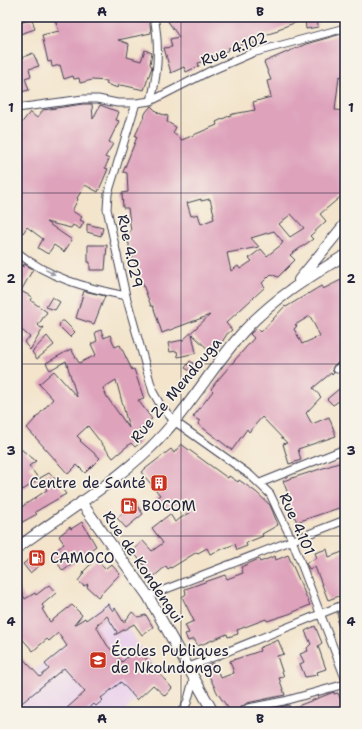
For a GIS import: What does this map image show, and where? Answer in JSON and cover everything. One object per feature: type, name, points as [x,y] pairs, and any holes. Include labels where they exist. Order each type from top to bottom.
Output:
[{"type":"main road","name":"Rue Ze Mendouga","points":[[294,286],[345,224]]},
{"type":"main road","points":[[343,257],[333,249],[334,238],[345,232]]},
{"type":"main road","name":"Rue Ze Mendouga","points":[[17,548],[81,502],[151,448],[174,421],[243,332],[262,313],[294,286],[343,257]]},
{"type":"main road","name":"Rue de Kondengui","points":[[81,502],[148,596],[192,671],[213,712]]},
{"type":"street","points":[[151,102],[157,77],[159,51],[154,17]]},
{"type":"street","name":"Rue 4.102","points":[[136,103],[151,102],[208,72],[252,53],[345,28]]},
{"type":"street","points":[[17,108],[83,99],[98,99],[117,103],[136,103]]},
{"type":"street","name":"Rue 4.029","points":[[136,103],[108,194],[108,209],[126,296],[153,392],[161,406],[174,421]]},
{"type":"street","points":[[18,255],[51,274],[85,287],[126,296]]},
{"type":"street","points":[[337,369],[345,365]]},
{"type":"street","name":"Rue 4.101","points":[[174,421],[260,483],[270,494],[292,540],[345,678]]},
{"type":"street","points":[[260,483],[345,449]]},
{"type":"street","points":[[148,596],[345,520]]},
{"type":"street","points":[[181,712],[187,703],[192,671],[345,604]]},
{"type":"street","points":[[242,712],[248,708],[284,701],[345,684]]},
{"type":"shaded area","name":"Écoles Publiques de Nkolndongo","points":[[108,600],[161,676],[123,712],[17,712],[17,684],[78,634],[75,629]]},
{"type":"building","points":[[54,17],[81,17],[82,19],[94,17],[149,17],[151,33],[118,40],[129,44],[127,57],[141,61],[145,50],[152,53],[150,64],[152,67],[144,90],[119,85],[118,88],[106,84],[107,81],[92,80],[80,83],[79,78],[74,79],[73,76],[64,79],[60,65],[52,67],[51,61],[48,62],[42,35],[59,31]]},
{"type":"building","points":[[165,17],[317,17],[318,27],[306,29],[305,19],[278,29],[278,31],[258,37],[260,42],[253,44],[253,42],[228,48],[229,50],[212,57],[213,59],[198,63],[199,66],[186,72],[184,67],[171,73],[164,48],[172,47],[170,39],[179,37]]},
{"type":"building","points":[[32,19],[35,29],[17,35],[17,24]]},
{"type":"building","points":[[345,33],[345,67],[342,76],[339,77],[335,110],[345,111],[345,193],[320,214],[326,221],[310,236],[313,239],[290,255],[295,260],[278,277],[271,274],[262,283],[265,287],[226,323],[232,330],[227,334],[214,355],[192,334],[196,353],[178,357],[177,351],[170,352],[168,343],[183,340],[210,315],[162,333],[153,306],[151,306],[129,248],[129,243],[124,241],[123,233],[131,231],[128,208],[123,208],[122,193],[128,192],[127,173],[123,172],[137,137],[135,136],[146,112],[151,106],[158,113],[168,116],[167,122],[176,127],[173,133],[182,140],[217,125],[216,122],[233,114],[255,110],[253,102],[271,97],[267,81],[271,80],[264,62],[306,44]],"holes":[[[201,199],[201,201],[210,199],[214,214],[214,219],[201,224],[198,214],[191,216],[187,203]],[[291,214],[304,228],[290,237],[279,224]],[[274,231],[283,242],[267,256],[261,249],[249,258],[252,261],[240,269],[238,266],[231,271],[227,253],[259,247],[251,238]]]},
{"type":"building","points":[[33,53],[39,66],[29,69],[31,76],[25,78],[29,90],[21,92],[20,89],[17,90],[17,60]]},
{"type":"building","points":[[92,104],[93,119],[100,105],[119,112],[116,120],[119,121],[109,142],[113,144],[105,157],[109,159],[105,168],[108,169],[98,192],[85,185],[77,198],[78,199],[72,211],[82,217],[80,220],[84,222],[80,229],[73,225],[71,228],[46,222],[72,240],[64,252],[54,245],[48,254],[38,248],[43,239],[27,227],[23,233],[17,228],[17,129],[30,112],[37,118],[43,110]]},
{"type":"building","points":[[87,224],[103,228],[101,236],[87,232]]},
{"type":"building","points":[[88,245],[107,245],[105,270],[90,270],[90,262],[88,262]]},
{"type":"building","points":[[17,261],[23,267],[24,264],[33,269],[21,291],[32,297],[30,300],[47,312],[38,325],[41,328],[44,327],[30,350],[24,342],[30,337],[17,326]]},
{"type":"building","points":[[345,278],[345,360],[334,365],[332,369],[334,373],[332,375],[331,373],[313,388],[321,397],[306,413],[312,424],[329,417],[336,436],[298,449],[301,460],[289,464],[283,444],[287,443],[262,417],[249,432],[247,429],[232,450],[198,424],[200,421],[193,417],[213,391],[211,389],[216,382],[254,338],[250,334],[257,328],[261,332],[285,306],[286,307],[321,286],[323,289]],"holes":[[[310,316],[320,336],[302,344],[294,329],[297,326],[295,325]]]},
{"type":"building","points":[[84,291],[105,296],[94,324],[76,318]]},
{"type":"building","points":[[52,297],[60,302],[55,310],[46,307]]},
{"type":"building","points":[[61,321],[64,321],[75,332],[70,337],[59,326]]},
{"type":"building","points":[[101,330],[104,338],[110,335],[115,347],[120,345],[132,370],[134,369],[144,399],[138,400],[152,419],[139,429],[142,434],[137,438],[141,442],[135,447],[131,443],[113,458],[88,426],[77,436],[81,440],[80,441],[100,458],[85,473],[77,465],[68,474],[27,428],[53,399],[39,384],[54,371],[77,397],[66,361],[50,370],[46,363],[71,349],[79,363],[96,355],[91,344],[97,341],[95,332]],"holes":[[[116,380],[129,428],[107,397],[103,388]]]},
{"type":"building","points":[[47,336],[54,345],[37,359],[32,352]]},
{"type":"building","points":[[190,361],[197,366],[192,372],[185,368]]},
{"type":"building","points":[[345,384],[345,397],[333,405],[327,399]]},
{"type":"building","points":[[181,444],[228,478],[229,476],[238,482],[239,480],[256,492],[270,505],[278,525],[262,534],[263,536],[246,543],[247,546],[237,550],[235,544],[210,554],[207,548],[198,553],[197,552],[171,568],[168,569],[166,566],[151,579],[142,569],[145,566],[132,551],[143,541],[152,551],[163,543],[152,528],[170,514],[175,522],[190,512],[179,501],[166,510],[155,499],[160,495],[141,472],[171,449],[174,453]]},
{"type":"building","points":[[17,446],[36,461],[29,466],[39,479],[23,490],[17,482]]},
{"type":"building","points":[[345,461],[345,506],[297,522],[288,502],[291,501],[283,481]]},
{"type":"building","points":[[49,473],[60,483],[60,486],[66,494],[35,512],[37,514],[17,525],[17,510],[47,490],[40,478]]},
{"type":"building","points":[[135,503],[143,514],[126,528],[117,518]]},
{"type":"building","points":[[82,522],[96,546],[63,571],[51,554],[64,544],[59,536],[70,527],[71,529]]},
{"type":"building","points":[[327,549],[329,557],[345,551],[345,594],[328,600],[315,567],[309,569],[306,563],[317,558],[315,553]]},
{"type":"building","points":[[288,555],[310,605],[289,614],[267,621],[266,619],[237,630],[238,634],[228,637],[227,634],[198,646],[194,639],[188,641],[185,634],[189,633],[185,625],[194,621],[182,597],[186,594],[185,589],[225,575],[227,579],[243,573],[241,567],[259,559],[260,562],[275,556],[276,560]]},
{"type":"building","points":[[33,556],[40,565],[30,573],[23,564]]},
{"type":"building","points":[[96,559],[105,569],[111,564],[120,574],[98,597],[87,587],[88,584],[84,586],[78,581],[84,573],[83,572]]},
{"type":"building","name":"Écoles Publiques de Nkolndongo","points":[[17,584],[25,599],[35,593],[36,595],[49,585],[56,593],[42,605],[44,608],[42,609],[50,622],[72,605],[82,615],[74,625],[85,618],[86,620],[108,604],[113,611],[115,608],[124,623],[132,612],[138,617],[146,615],[153,627],[142,635],[134,624],[115,635],[117,632],[107,616],[96,626],[107,645],[122,662],[137,648],[172,688],[165,696],[153,685],[137,700],[121,682],[101,698],[103,700],[96,706],[94,704],[85,712],[70,712],[67,708],[85,692],[64,668],[17,707],[17,652],[40,677],[49,669],[45,664],[67,646],[58,633],[49,641],[47,639],[33,651],[17,633]]},
{"type":"building","points":[[345,611],[344,642],[337,621],[339,620],[337,613]]},
{"type":"building","points":[[315,626],[322,643],[318,646],[326,669],[317,672],[318,675],[305,677],[300,664],[304,662],[300,654],[308,651],[307,648],[311,644],[305,631]]},
{"type":"building","points":[[278,640],[284,654],[277,656],[284,677],[279,678],[285,695],[247,703],[240,708],[238,712],[231,712],[218,694],[205,668],[213,663],[221,678],[234,673],[230,661],[260,651],[259,648]]},
{"type":"building","points":[[334,692],[334,694],[338,693],[343,706],[341,707],[342,712],[254,712],[289,705],[290,709]]},
{"type":"place","name":"Centre de Santé","points":[[159,483]]},
{"type":"place","name":"BOCOM","points":[[129,506]]},
{"type":"place","name":"CAMOCO","points":[[37,558]]},
{"type":"place","name":"Écoles Publiques de Nkolndongo","points":[[98,660]]}]
